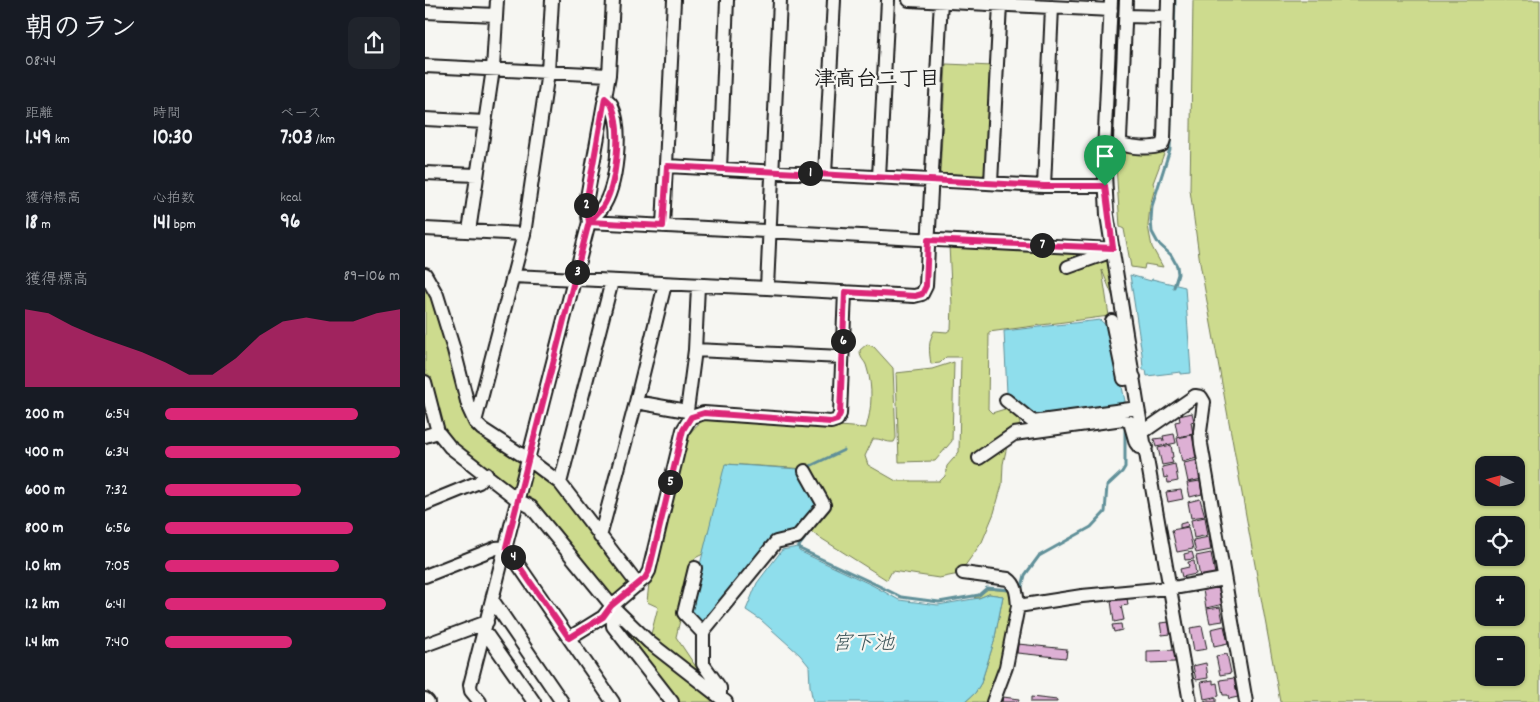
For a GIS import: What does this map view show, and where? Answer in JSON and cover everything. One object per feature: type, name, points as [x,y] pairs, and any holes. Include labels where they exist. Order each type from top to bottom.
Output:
[{"type":"street","points":[[469,231],[493,69],[497,0]]},
{"type":"street","points":[[475,422],[524,234],[549,72],[552,0]]},
{"type":"street","points":[[480,702],[471,691],[471,685],[589,222],[586,203],[609,75],[613,0]]},
{"type":"street","points":[[663,226],[674,0]]},
{"type":"street","points":[[720,169],[727,0]]},
{"type":"street","points":[[767,288],[780,0]]},
{"type":"street","points":[[825,174],[834,0]]},
{"type":"street","points":[[879,177],[888,0]]},
{"type":"street","points":[[909,0],[1053,7],[1111,5],[1105,110],[1105,186],[1139,408],[1190,702]]},
{"type":"street","points":[[1126,0],[1121,144],[1126,146],[1156,147],[1163,145],[1164,139],[1168,0]]},
{"type":"street","points":[[513,276],[915,296],[922,294],[926,286],[941,1]]},
{"type":"street","points":[[991,183],[1000,4]]},
{"type":"street","points":[[1044,186],[1053,7]]},
{"type":"street","points":[[425,12],[496,15]]},
{"type":"street","points":[[1125,16],[1167,17]]},
{"type":"street","points":[[425,66],[609,75]]},
{"type":"street","points":[[589,222],[603,207],[617,165],[618,142],[615,118],[612,104],[605,98]]},
{"type":"street","points":[[425,120],[485,122]]},
{"type":"street","points":[[667,166],[1044,186],[1105,186]]},
{"type":"street","points":[[425,173],[477,176]]},
{"type":"street","points":[[589,222],[1113,248]]},
{"type":"street","points":[[425,229],[524,234]]},
{"type":"street","points":[[1068,267],[1104,254],[1113,248]]},
{"type":"street","points":[[425,274],[437,295],[454,350],[469,409],[475,422],[482,430],[528,459],[560,483],[638,585]]},
{"type":"street","points":[[560,483],[612,281]]},
{"type":"street","points":[[600,537],[637,402],[665,284]]},
{"type":"street","points":[[569,638],[603,617],[611,606],[645,578],[649,571],[683,430],[689,414],[698,286]]},
{"type":"street","points":[[637,402],[689,414],[704,413],[831,422],[837,420],[840,414],[845,292]]},
{"type":"street","points":[[1112,321],[1124,379],[1134,377]]},
{"type":"street","points":[[695,350],[842,357]]},
{"type":"street","points":[[425,382],[438,432],[450,447],[519,500],[531,507],[611,606],[649,642],[723,699]]},
{"type":"street","points":[[1143,432],[1195,396],[1201,397],[1204,402],[1200,438],[1223,579],[1246,702]]},
{"type":"street","points":[[1006,400],[1033,422],[1139,408]]},
{"type":"street","points":[[979,458],[1014,434],[1123,419],[1130,422],[1135,444],[1139,447],[1146,447]]},
{"type":"street","points":[[425,436],[438,432]]},
{"type":"street","points":[[723,699],[720,688],[703,664],[703,633],[777,542],[797,537],[824,505],[805,472]]},
{"type":"street","points":[[425,504],[479,482],[486,474]]},
{"type":"street","points":[[425,576],[497,548],[506,547]]},
{"type":"street","points":[[506,547],[613,702]]},
{"type":"street","points":[[695,568],[684,613],[703,633]]},
{"type":"street","points":[[963,573],[1008,579],[1013,582],[1021,606],[1006,667],[993,702]]},
{"type":"street","points":[[1021,606],[1082,596],[1171,588],[1223,579]]},
{"type":"street","points":[[493,601],[562,702]]},
{"type":"street","points":[[611,606],[613,626],[673,702]]},
{"type":"street","points":[[425,645],[486,627]]},
{"type":"street","points":[[486,627],[534,702]]},
{"type":"street","points":[[425,699],[428,702]]},
{"type":"green space","points":[[1193,0],[1540,0],[1540,702],[1280,702],[1200,263],[1190,190]]},
{"type":"green space","points":[[946,64],[993,66],[987,172],[981,177],[942,174],[940,172]]},
{"type":"green space","points":[[1115,149],[1165,151],[1153,183],[1155,188],[1150,206],[1148,226],[1152,247],[1163,267],[1145,264],[1144,269],[1131,267],[1124,229],[1120,227]]},
{"type":"green space","points":[[949,245],[1099,254],[1108,258],[1117,307],[1102,270],[1109,316],[989,332],[988,409],[992,413],[1008,408],[1017,413],[1020,424],[1007,446],[1003,464],[1002,485],[994,513],[982,542],[959,574],[939,578],[892,571],[887,580],[808,530],[807,469],[726,464],[703,554],[695,558],[676,637],[698,670],[693,674],[650,638],[658,607],[647,602],[649,583],[687,438],[697,425],[711,417],[866,428],[871,406],[871,390],[869,375],[860,350],[867,344],[874,347],[893,368],[896,438],[894,442],[873,439],[865,456],[868,465],[896,481],[940,481],[945,476],[947,466],[959,452],[961,357],[946,357],[940,363],[931,364],[929,351],[934,331],[947,332],[951,329],[952,306]]},
{"type":"green space","points":[[425,279],[434,296],[466,410],[523,462],[517,488],[513,488],[470,460],[442,430],[425,369]]},
{"type":"green space","points":[[954,362],[952,441],[935,461],[899,462],[896,373],[932,369]]},
{"type":"green space","points":[[531,468],[558,485],[631,581],[630,586],[614,599],[526,500],[524,493]]},
{"type":"green space","points":[[988,589],[1009,591],[1013,595],[1012,622],[1003,663],[990,702],[965,702],[975,693],[981,683],[994,642],[1003,596],[989,594],[974,598]]},
{"type":"green space","points":[[624,629],[627,629],[710,697],[712,702],[677,702]]},
{"type":"water","points":[[1130,275],[1185,287],[1191,373],[1181,374],[1181,372],[1147,376],[1146,370],[1143,370]]},
{"type":"water","points":[[1100,320],[1110,329],[1126,406],[1036,417],[1007,393],[1004,331]]},
{"type":"water","points":[[725,464],[798,469],[820,504],[793,536],[776,539],[701,626],[688,613]]},
{"type":"water","name":"宮下池","points":[[798,547],[799,551],[872,585],[899,600],[938,605],[979,598],[989,594],[1003,596],[994,642],[981,683],[975,693],[965,702],[813,702],[809,666],[800,655],[761,620],[746,610],[757,583],[782,550]]},
{"type":"building","points":[[1192,413],[1194,421],[1191,422],[1193,434],[1178,437],[1175,422],[1180,421],[1179,416]]},
{"type":"building","points":[[1174,434],[1176,443],[1156,447],[1154,439],[1162,438],[1164,441],[1163,436]]},
{"type":"building","points":[[1192,435],[1197,458],[1182,462],[1177,438]]},
{"type":"building","points":[[1171,445],[1173,463],[1162,465],[1158,448]]},
{"type":"building","points":[[1198,460],[1202,479],[1188,482],[1184,463]]},
{"type":"building","points":[[1175,464],[1178,481],[1168,483],[1167,477],[1164,478],[1162,467]]},
{"type":"building","points":[[1200,481],[1202,494],[1190,497],[1187,483]]},
{"type":"building","points":[[1181,490],[1183,499],[1168,502],[1166,492]]},
{"type":"building","points":[[1200,499],[1205,516],[1191,518],[1188,502]]},
{"type":"building","points":[[1205,517],[1208,535],[1194,538],[1191,520]]},
{"type":"building","points":[[1187,522],[1188,526],[1180,528],[1180,524]]},
{"type":"building","points":[[1188,527],[1193,549],[1177,552],[1172,530]]},
{"type":"building","points":[[1209,537],[1211,550],[1196,553],[1193,540]]},
{"type":"building","points":[[1192,552],[1194,559],[1185,560],[1184,554]]},
{"type":"building","points":[[1211,553],[1215,574],[1200,577],[1196,556]]},
{"type":"building","points":[[1194,561],[1196,574],[1182,577],[1180,569],[1189,567],[1188,562]]},
{"type":"building","points":[[1218,587],[1224,604],[1206,608],[1203,590]]},
{"type":"building","points":[[1127,598],[1128,605],[1121,606],[1124,620],[1114,622],[1111,601]]},
{"type":"building","points":[[1220,607],[1223,621],[1210,623],[1207,609]]},
{"type":"building","points":[[1170,622],[1171,634],[1162,635],[1160,623]]},
{"type":"building","points":[[1121,624],[1122,630],[1114,632],[1112,625]]},
{"type":"building","points":[[1202,626],[1207,649],[1194,651],[1190,628]]},
{"type":"building","points":[[1224,626],[1228,643],[1214,646],[1211,629]]},
{"type":"building","points":[[1018,644],[1067,649],[1066,658],[1017,653]]},
{"type":"building","points":[[1175,650],[1175,662],[1147,663],[1147,651]]},
{"type":"building","points":[[1227,654],[1231,673],[1220,675],[1216,656]]},
{"type":"building","points":[[1206,663],[1208,678],[1196,680],[1193,666]]},
{"type":"building","points":[[1234,678],[1238,697],[1229,699],[1228,695],[1223,695],[1220,680]]},
{"type":"building","points":[[1213,680],[1213,684],[1217,683],[1219,696],[1204,699],[1201,682]]},
{"type":"building","points":[[1003,697],[1019,699],[1018,702],[1002,702]]},
{"type":"building","points":[[1031,697],[1057,700],[1057,702],[1031,702]]},
{"type":"building","points":[[1216,698],[1216,702],[1204,702],[1204,701]]},
{"type":"waterway","points":[[1174,287],[1178,274],[1177,266],[1171,255],[1158,243],[1152,232],[1151,220],[1152,206],[1170,149],[1175,0]]},
{"type":"waterway","points":[[1021,591],[1025,575],[1039,556],[1091,527],[1105,512],[1107,486],[1125,467],[1125,425]]},
{"type":"waterway","points":[[806,468],[844,450]]},
{"type":"waterway","points":[[803,537],[805,538],[799,546],[800,549],[901,597],[939,602],[979,595],[987,588],[1011,590]]},
{"type":"district","name":"津高台二丁目","points":[[877,81]]},
{"type":"route","points":[[1105,186],[1044,186],[667,166],[663,226],[589,222],[586,203],[605,98],[612,104],[615,118],[618,142],[617,165],[603,207],[589,222],[506,547],[569,638],[603,617],[611,606],[638,585],[649,571],[683,430],[691,417],[704,413],[831,422],[837,420],[840,414],[845,292],[915,296],[922,294],[926,286],[928,240],[1113,248],[1107,215],[1105,186]]}]
